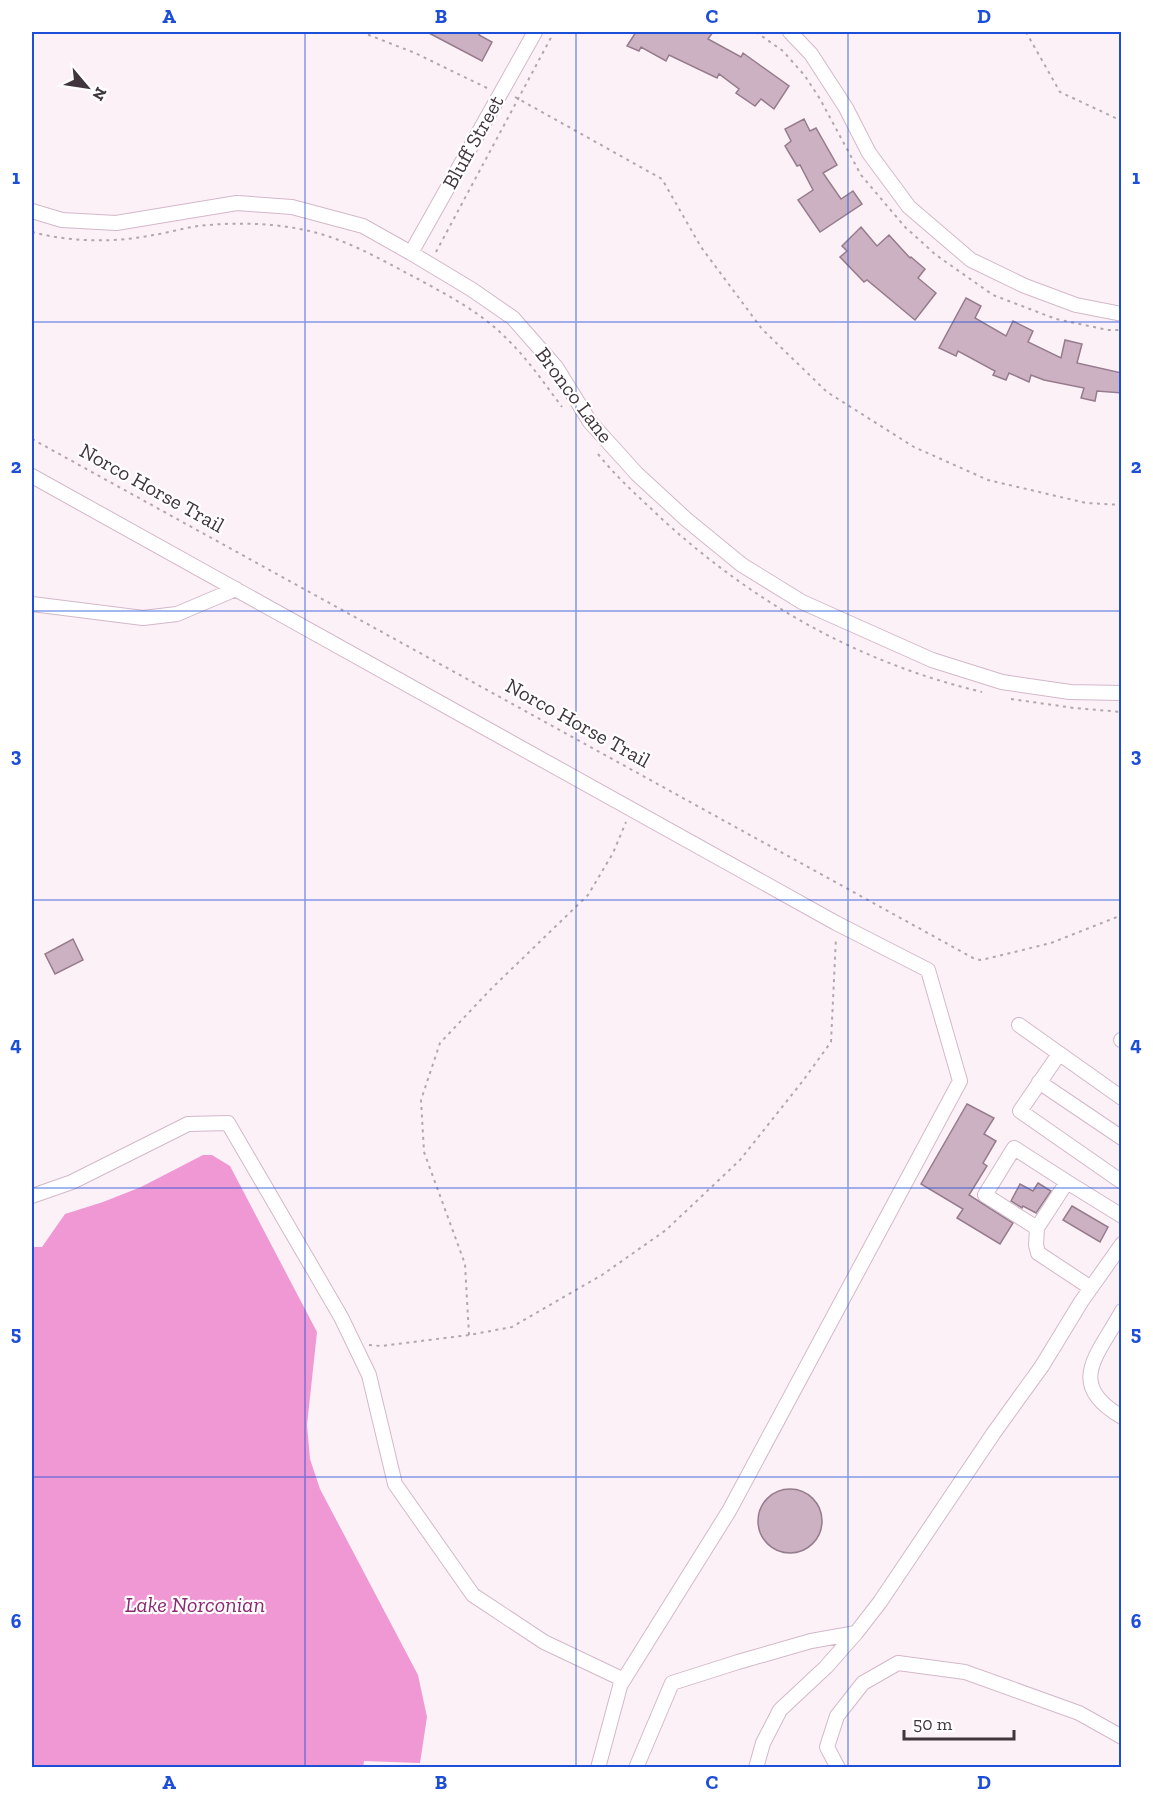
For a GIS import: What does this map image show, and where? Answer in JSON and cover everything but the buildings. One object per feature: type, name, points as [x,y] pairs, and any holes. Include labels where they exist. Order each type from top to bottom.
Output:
[{"type":"street","name":"Bluff Street","points":[[411,252],[535,32]]},
{"type":"street","points":[[790,32],[811,54],[846,108],[869,153],[909,207],[971,260],[1025,286],[1076,305],[1122,314]]},
{"type":"street","name":"Bronco Lane","points":[[32,212],[62,220],[116,223],[237,203],[292,207],[363,226],[471,288],[513,318],[556,368],[590,422],[637,474],[687,520],[742,565],[792,596],[932,660],[1002,682],[1070,692],[1122,693]]},
{"type":"street","points":[[32,477],[836,923],[928,970],[960,1081],[729,1511],[621,1684]]},
{"type":"street","points":[[32,604],[143,618],[177,614],[236,589]]},
{"type":"street","points":[[1019,1025],[1122,1098]]},
{"type":"street","points":[[1059,1054],[1020,1111],[1122,1182]]},
{"type":"street","points":[[1039,1082],[1122,1137]]},
{"type":"street","points":[[32,1196],[72,1182],[189,1124],[228,1123],[341,1317],[369,1375],[395,1484],[473,1595],[544,1642],[622,1679],[598,1767]]},
{"type":"street","points":[[1037,1228],[985,1195],[1014,1148],[1122,1216]]},
{"type":"street","points":[[1067,1182],[1037,1228],[1036,1245],[1038,1253],[1091,1288]]},
{"type":"street","points":[[756,1767],[763,1743],[780,1710],[826,1668],[880,1602],[993,1434],[1042,1366],[1122,1244]]},
{"type":"street","points":[[1122,1311],[1091,1367],[1089,1380],[1094,1395],[1107,1409],[1122,1417]]},
{"type":"street","points":[[636,1767],[672,1683],[811,1641],[855,1633]]},
{"type":"street","points":[[838,1767],[827,1747],[837,1716],[862,1683],[898,1663],[966,1672],[1079,1713],[1122,1737]]},
{"type":"path","points":[[361,32],[416,53],[500,94],[518,98],[662,179],[701,247],[762,329],[827,392],[914,447],[988,480],[1086,503],[1122,505]]},
{"type":"path","points":[[421,281],[554,32]]},
{"type":"path","points":[[1026,32],[1060,92],[1122,121]]},
{"type":"path","points":[[32,232],[60,238],[114,240],[151,236],[197,226],[254,223],[316,233],[340,240],[456,300],[485,320],[504,336],[528,362],[563,408]]},
{"type":"path","name":"Norco Horse Trail","points":[[32,439],[973,958],[980,960],[1051,943],[1122,915]]},
{"type":"path","points":[[595,450],[617,477],[682,537],[763,599],[864,653],[945,683],[985,693]]},
{"type":"path","points":[[1004,697],[1024,702],[1122,712]]},
{"type":"path","points":[[469,1335],[465,1264],[424,1152],[422,1100],[440,1043],[491,989],[588,895],[613,853],[632,808]]},
{"type":"path","points":[[354,1344],[381,1346],[512,1327],[602,1275],[666,1230],[740,1160],[831,1042],[836,923]]},
{"type":"water","name":"Lake Norconian","points":[[203,1155],[212,1155],[230,1166],[317,1332],[307,1425],[310,1459],[320,1489],[418,1675],[427,1717],[420,1763],[364,1761],[363,1768],[32,1767],[32,1247],[42,1247],[65,1214],[141,1187]]}]
